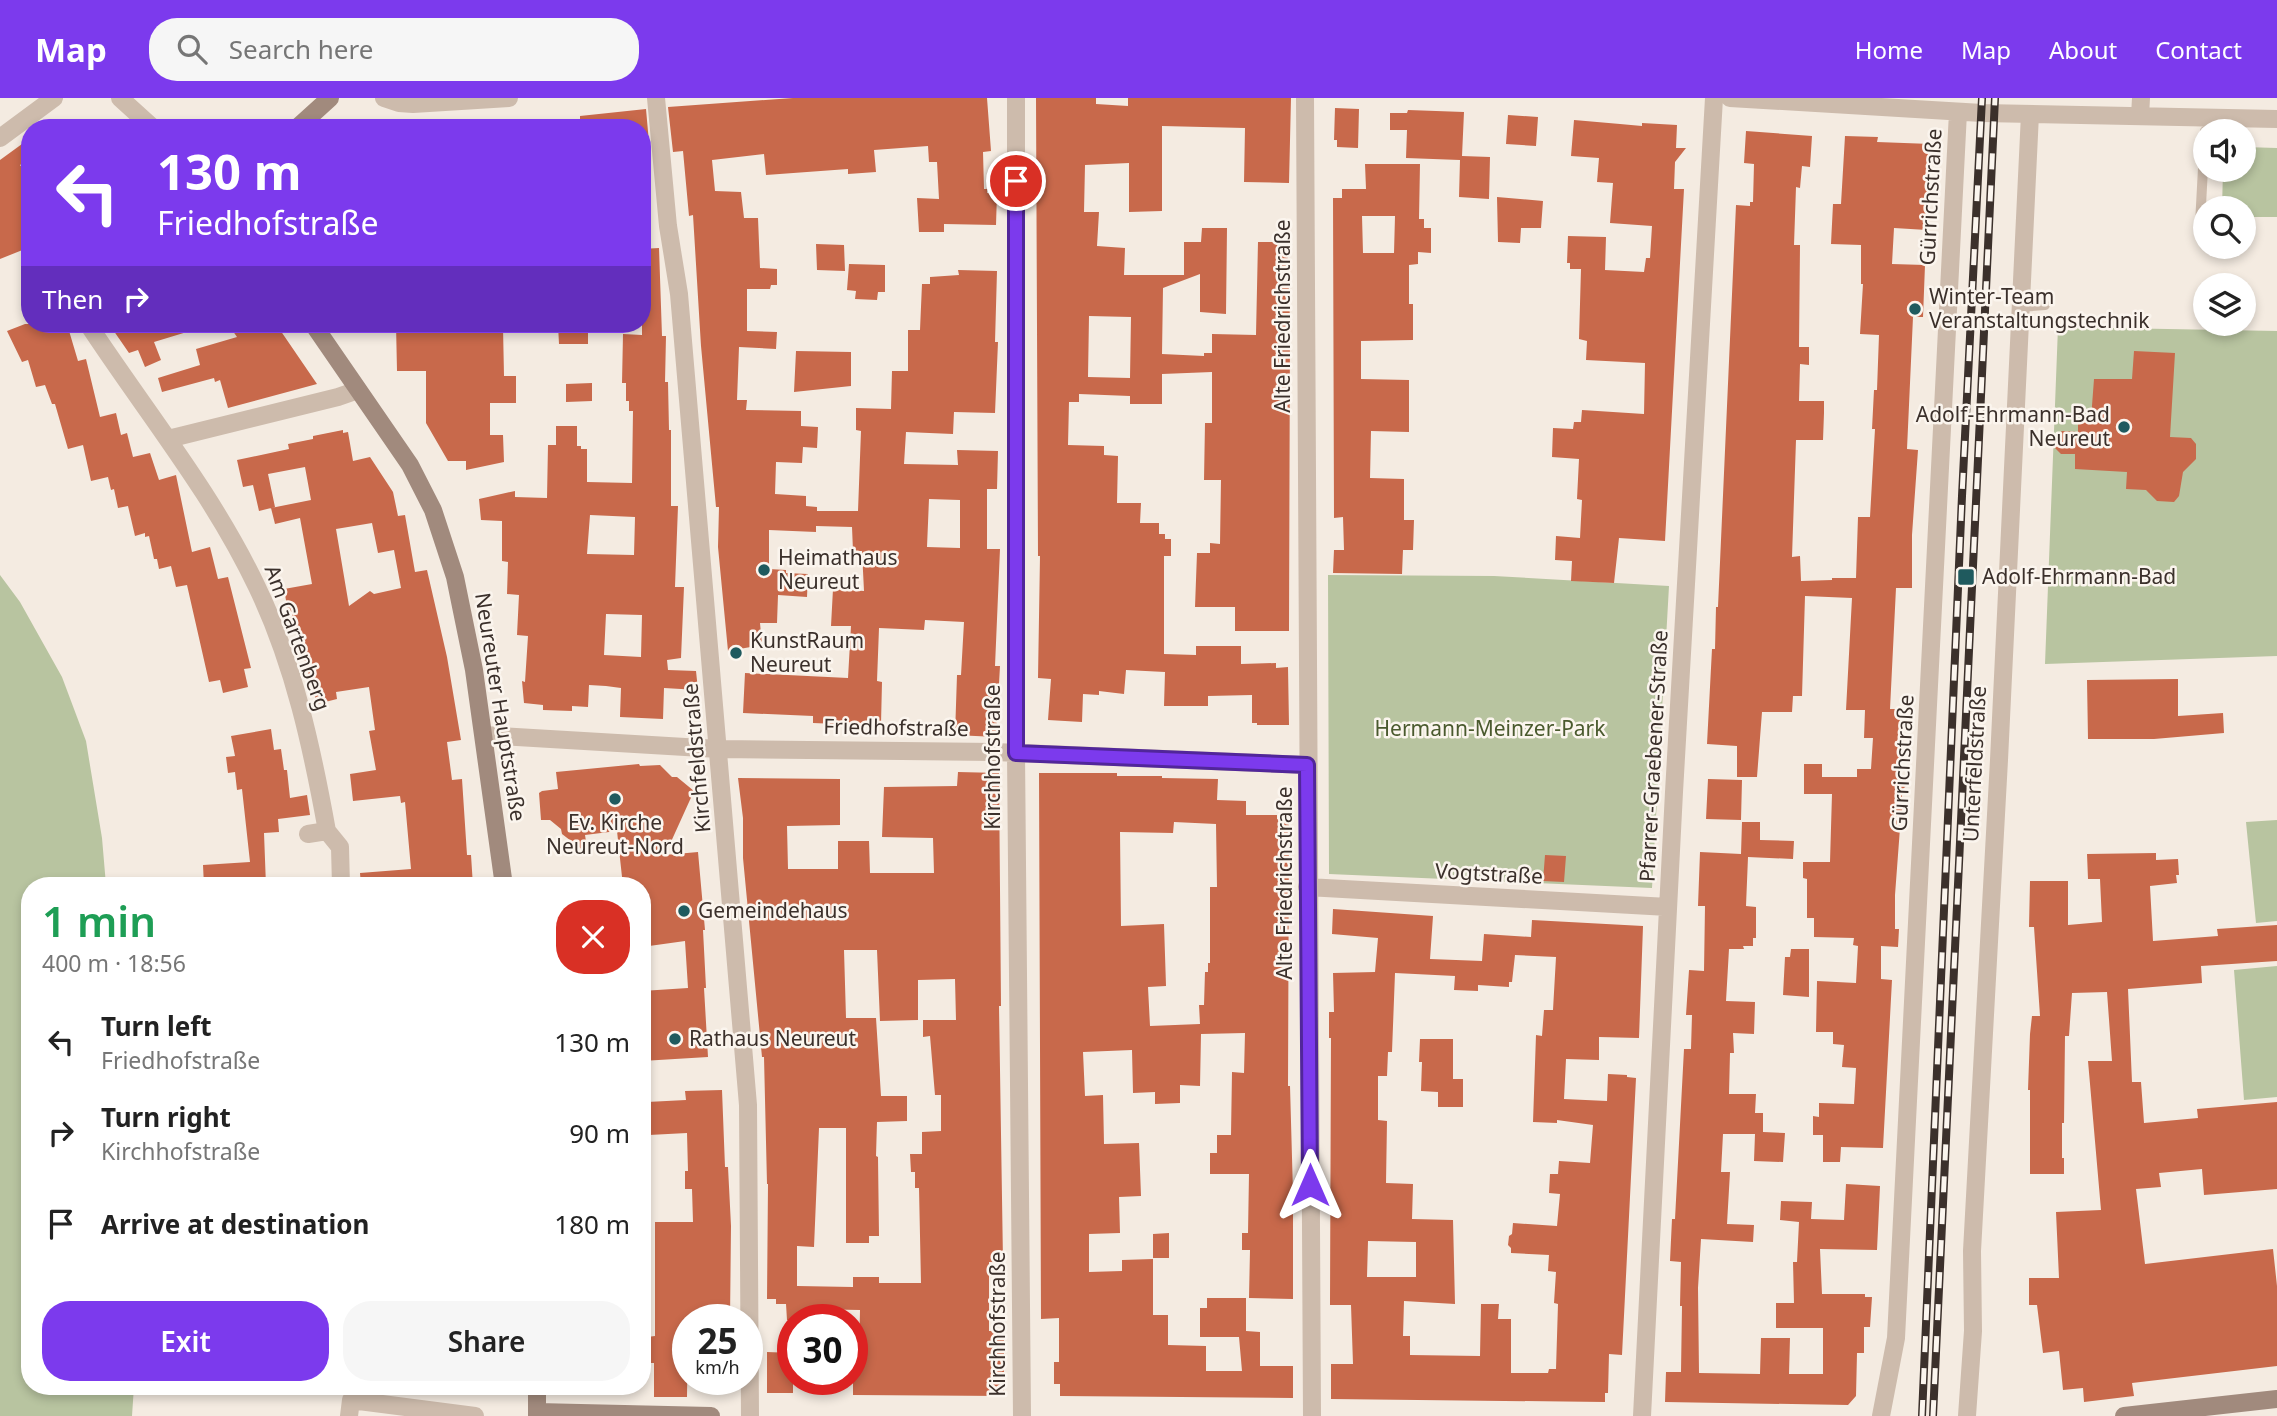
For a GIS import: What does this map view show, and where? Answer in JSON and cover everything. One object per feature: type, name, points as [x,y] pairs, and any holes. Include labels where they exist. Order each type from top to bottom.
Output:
[{"type":"street","points":[[26,119],[54,98]]},
{"type":"street","points":[[120,98],[143,119]]},
{"type":"street","points":[[307,119],[330,98]]},
{"type":"street","points":[[384,98],[413,104],[509,98]]},
{"type":"street","name":"Kirchfeldstraße","points":[[656,98],[668,226],[678,287],[748,1115],[750,1416]]},
{"type":"street","name":"Kirchhofstraße","points":[[1016,98],[1016,753],[1022,1416]]},
{"type":"street","name":"Alte Friedrichstraße","points":[[1305,98],[1307,887],[1312,1416]]},
{"type":"street","name":"Pfarrer-Graebener-Straße","points":[[1642,1416],[1714,98]]},
{"type":"street","points":[[1730,98],[1950,107],[2030,114],[2140,107],[2193,123]]},
{"type":"street","name":"Gürrichstraße","points":[[1881,1416],[1897,1324],[1950,107]]},
{"type":"street","name":"Unterfeldstraße","points":[[1967,1416],[1973,1331],[1972,1251],[2030,114]]},
{"type":"street","points":[[2256,121],[2277,119]]},
{"type":"street","points":[[0,138],[21,122]]},
{"type":"street","name":"Am Gartenberg","points":[[94,333],[168,439],[235,545],[268,612],[303,715],[317,772],[327,831],[340,847],[341,877]]},
{"type":"street","name":"Neureuter Hauptstraße","points":[[319,333],[410,466],[433,510],[455,577],[474,670],[503,877]]},
{"type":"street","points":[[168,439],[358,390]]},
{"type":"street","name":"Friedhofstraße","points":[[484,735],[719,748],[1016,753],[1307,765]]},
{"type":"street","points":[[308,834],[327,831]]},
{"type":"street","name":"Vogtstraße","points":[[1307,887],[1668,907]]},
{"type":"street","points":[[537,1395],[537,1414],[711,1416]]},
{"type":"street","points":[[2124,1416],[2277,1399]]},
{"type":"street","points":[[350,1401],[475,1416]]},
{"type":"lane","points":[[2021,307],[2045,305]]},
{"type":"green space","points":[[2256,147],[2277,148],[2277,217],[2256,217],[2256,196],[2222,196],[2223,182],[2256,182]]},
{"type":"green space","points":[[2058,327],[2193,329],[2193,336],[2256,336],[2256,331],[2277,331],[2277,656],[2045,664]]},
{"type":"green space","points":[[0,575],[20,602],[62,677],[86,741],[102,838],[105,877],[21,877],[21,1395],[133,1395],[132,1416],[0,1416]]},
{"type":"green space","name":"Hermann-Meinzer-Park","points":[[1328,575],[1494,576],[1669,586],[1652,888],[1329,874]]},
{"type":"green space","points":[[2277,820],[2277,921],[2256,923],[2246,822]]},
{"type":"green space","points":[[2277,966],[2277,1097],[2244,1100],[2234,970]]},
{"type":"building","points":[[793,98],[987,98],[991,151],[983,152],[984,189],[987,189],[987,193],[997,193],[996,225],[944,224],[944,232],[919,232],[917,198],[939,199],[937,162],[929,162],[928,146],[874,150],[876,172],[848,174],[848,169],[766,175],[764,154],[712,160],[715,191],[741,192],[744,218],[758,218],[760,268],[777,269],[777,285],[771,285],[770,289],[747,289],[747,331],[777,332],[776,349],[739,347],[737,400],[747,400],[746,410],[801,411],[801,426],[818,427],[817,448],[803,447],[802,463],[776,462],[775,494],[806,496],[806,506],[817,507],[817,511],[858,511],[861,431],[856,430],[856,408],[891,409],[892,371],[908,371],[908,330],[920,330],[922,284],[930,284],[930,277],[959,275],[958,270],[997,271],[995,413],[954,412],[953,434],[906,432],[904,464],[958,465],[957,450],[998,451],[997,489],[987,489],[987,549],[1000,549],[995,666],[1000,666],[996,737],[955,735],[957,675],[961,675],[964,622],[925,620],[924,630],[879,628],[877,681],[882,682],[881,724],[813,723],[813,716],[743,713],[745,673],[848,678],[851,626],[831,626],[833,589],[864,591],[862,551],[853,551],[852,527],[816,526],[816,532],[769,530],[769,569],[808,574],[807,597],[778,595],[777,623],[760,623],[762,645],[728,651],[718,547],[719,507],[716,507],[701,346],[693,215],[689,216],[683,151],[673,152],[668,107]],"holes":[[[929,499],[960,500],[960,548],[927,547]]]},
{"type":"building","points":[[1036,98],[1096,98],[1096,104],[1128,106],[1128,98],[1291,98],[1289,183],[1244,182],[1245,128],[1162,126],[1162,211],[1129,212],[1129,163],[1085,165],[1084,212],[1099,212],[1097,246],[1125,248],[1124,275],[1184,275],[1184,242],[1201,242],[1202,228],[1227,228],[1226,314],[1200,312],[1200,274],[1163,288],[1162,354],[1204,356],[1204,353],[1212,353],[1212,334],[1256,335],[1258,242],[1287,242],[1290,321],[1289,631],[1235,631],[1235,607],[1195,607],[1197,553],[1210,553],[1210,543],[1220,544],[1221,480],[1204,480],[1205,423],[1212,423],[1212,372],[1162,374],[1162,404],[1130,404],[1130,396],[1079,394],[1079,402],[1069,402],[1068,445],[1104,446],[1104,455],[1118,456],[1117,503],[1141,503],[1140,523],[1159,523],[1159,534],[1165,534],[1165,539],[1171,539],[1171,556],[1164,556],[1164,654],[1196,655],[1196,646],[1241,646],[1241,664],[1276,663],[1276,668],[1288,667],[1289,725],[1252,723],[1252,695],[1208,696],[1208,706],[1164,706],[1165,672],[1126,670],[1124,694],[1099,691],[1099,695],[1083,694],[1082,722],[1048,720],[1051,679],[1038,678]],"holes":[[[1089,316],[1131,317],[1130,378],[1088,377]]]},
{"type":"building","points":[[1335,108],[1359,109],[1358,148],[1337,147],[1337,140],[1334,140]]},
{"type":"building","points":[[646,109],[647,119],[580,119],[580,116]]},
{"type":"building","points":[[1408,110],[1464,112],[1462,156],[1490,157],[1489,199],[1459,197],[1460,160],[1406,158],[1407,130],[1390,130],[1390,113],[1407,113]]},
{"type":"building","points":[[1508,115],[1538,117],[1536,146],[1506,144]]},
{"type":"building","points":[[1574,120],[1642,126],[1642,123],[1677,125],[1676,148],[1686,148],[1675,162],[1674,189],[1684,189],[1665,541],[1619,538],[1614,583],[1571,581],[1572,561],[1555,560],[1556,536],[1580,538],[1582,500],[1577,499],[1579,459],[1552,457],[1553,428],[1573,429],[1574,422],[1581,422],[1582,410],[1644,414],[1645,363],[1586,360],[1587,341],[1579,339],[1581,269],[1570,269],[1570,263],[1567,263],[1568,236],[1606,237],[1605,270],[1644,272],[1646,258],[1650,258],[1652,226],[1610,223],[1613,183],[1597,182],[1599,158],[1571,156]]},
{"type":"building","points":[[1746,131],[1812,136],[1810,167],[1802,166],[1800,188],[1796,187],[1794,245],[1800,245],[1799,347],[1809,347],[1809,365],[1800,364],[1799,401],[1824,401],[1824,413],[1823,440],[1796,440],[1792,557],[1800,556],[1801,581],[1856,578],[1858,517],[1870,517],[1875,429],[1872,429],[1879,335],[1860,334],[1863,284],[1861,245],[1831,244],[1833,204],[1841,204],[1845,136],[1878,137],[1877,142],[1931,144],[1927,230],[1894,228],[1892,264],[1925,265],[1923,317],[1913,317],[1907,449],[1918,450],[1912,535],[1912,588],[1896,588],[1890,709],[1905,709],[1901,748],[1902,782],[1907,785],[1902,790],[1902,825],[1895,895],[1898,947],[1881,946],[1881,979],[1892,980],[1883,1148],[1841,1147],[1840,1162],[1823,1162],[1823,1135],[1813,1135],[1813,1116],[1819,1117],[1819,1103],[1854,1104],[1856,1068],[1842,1067],[1844,1045],[1833,1044],[1833,1032],[1816,1032],[1817,981],[1856,983],[1858,946],[1853,945],[1854,938],[1814,937],[1814,918],[1807,918],[1807,879],[1803,878],[1803,862],[1830,862],[1832,794],[1804,794],[1804,764],[1822,764],[1822,777],[1857,777],[1857,769],[1871,769],[1873,738],[1864,738],[1865,710],[1846,710],[1852,598],[1805,596],[1802,696],[1793,696],[1792,712],[1762,712],[1757,777],[1737,777],[1737,746],[1707,744],[1712,649],[1715,649],[1718,607],[1736,205],[1750,206],[1750,202],[1753,202],[1754,164],[1744,163]]},
{"type":"building","points":[[21,145],[21,251],[0,259],[0,160]]},
{"type":"building","points":[[1365,164],[1420,164],[1419,219],[1424,219],[1424,228],[1431,228],[1431,253],[1418,252],[1418,264],[1409,265],[1413,340],[1361,341],[1361,379],[1409,380],[1409,432],[1371,431],[1370,478],[1404,479],[1404,520],[1414,520],[1413,550],[1403,550],[1402,574],[1333,573],[1334,550],[1344,550],[1343,517],[1334,518],[1333,198],[1342,198],[1342,189],[1366,189]],"holes":[[[1362,216],[1395,216],[1394,253],[1363,253]]]},
{"type":"building","points":[[1497,197],[1543,201],[1541,228],[1521,228],[1520,243],[1498,242]]},
{"type":"building","points":[[816,244],[844,245],[845,271],[817,270]]},
{"type":"building","points":[[651,248],[659,248],[662,336],[666,336],[665,382],[668,382],[671,430],[671,506],[678,506],[675,587],[684,587],[681,658],[667,660],[668,670],[696,671],[698,690],[664,688],[663,719],[620,717],[621,688],[606,686],[589,685],[588,707],[572,706],[572,711],[543,710],[543,705],[524,703],[522,681],[525,682],[528,636],[517,635],[519,595],[507,594],[508,562],[502,561],[502,521],[481,520],[479,499],[515,491],[515,497],[547,498],[548,445],[556,445],[556,426],[577,426],[577,446],[587,449],[587,482],[632,483],[633,411],[629,411],[629,401],[626,401],[626,383],[622,383],[623,334],[651,333]],"holes":[[[590,515],[635,517],[634,555],[587,554]],[[606,614],[642,615],[641,657],[604,655]]]},
{"type":"building","points":[[849,264],[885,265],[885,292],[878,292],[877,300],[855,299],[856,291],[847,290]]},
{"type":"building","points":[[21,326],[21,333],[70,333],[78,361],[86,359],[100,417],[116,413],[121,435],[127,433],[133,457],[150,453],[159,480],[176,475],[192,552],[210,547],[218,579],[228,577],[251,668],[244,669],[248,687],[223,693],[220,680],[209,682],[187,585],[176,587],[171,566],[159,569],[149,536],[145,537],[145,533],[135,536],[128,506],[118,508],[108,477],[91,481],[83,445],[68,449],[55,404],[52,404],[45,385],[36,387],[28,360],[22,362],[7,331]]},
{"type":"building","points":[[115,333],[184,333],[154,342],[161,360],[145,367],[138,350],[129,353]]},
{"type":"building","points":[[234,333],[282,333],[317,384],[228,408],[220,380],[215,382],[214,378],[162,392],[158,378],[200,365],[196,349],[237,337]]},
{"type":"building","points":[[396,333],[503,333],[504,376],[516,376],[516,403],[490,403],[490,435],[503,435],[504,462],[466,470],[466,461],[448,461],[426,423],[426,371],[397,371]]},
{"type":"building","points":[[558,333],[588,333],[588,344],[559,344]]},
{"type":"building","points":[[796,351],[851,352],[851,386],[794,392]]},
{"type":"building","name":"Adolf-Ehrmann-Bad Neureut","points":[[2134,351],[2175,353],[2170,437],[2191,438],[2196,444],[2196,459],[2183,472],[2179,496],[2174,502],[2157,501],[2146,490],[2126,489],[2127,472],[2075,469],[2075,454],[2061,454],[2054,447],[2055,437],[2062,431],[2078,432],[2078,418],[2091,419],[2094,379],[2132,379]]},
{"type":"building","points":[[592,383],[592,401],[566,402],[566,384]]},
{"type":"building","points":[[343,430],[343,433],[348,432],[353,461],[370,457],[393,492],[398,516],[405,515],[415,572],[427,570],[447,657],[461,740],[447,742],[452,780],[462,779],[467,855],[471,855],[472,877],[360,877],[360,873],[411,869],[405,802],[401,803],[400,796],[353,801],[350,774],[376,770],[369,731],[375,730],[369,687],[336,692],[337,699],[317,704],[294,622],[290,623],[284,589],[312,584],[300,518],[275,524],[271,508],[259,511],[253,485],[243,487],[237,460],[289,449],[288,444],[313,439],[313,436]],"holes":[[[305,467],[311,500],[271,508],[275,507],[268,474]],[[372,523],[378,553],[394,550],[401,588],[374,594],[370,591],[349,606],[336,529]]]},
{"type":"building","points":[[2178,679],[2178,716],[2223,713],[2224,733],[2154,739],[2088,739],[2087,680]]},
{"type":"building","points":[[271,729],[274,750],[281,749],[284,770],[287,770],[290,798],[307,795],[310,815],[278,819],[279,832],[264,833],[266,877],[204,877],[203,865],[250,862],[242,789],[237,790],[235,772],[228,773],[226,757],[235,756],[231,736]]},
{"type":"building","points":[[639,764],[660,765],[672,777],[677,777],[694,791],[665,855],[698,852],[705,930],[704,988],[708,1057],[651,1060],[651,990],[688,988],[685,941],[651,946],[651,877],[622,877],[617,831],[585,835],[588,854],[562,834],[561,829],[550,820],[541,820],[539,793],[558,789],[556,772]]},
{"type":"building","points":[[958,772],[999,773],[1003,1262],[989,1262],[989,1331],[1004,1331],[1004,1396],[853,1395],[868,1395],[868,1304],[776,1304],[776,1299],[767,1299],[768,1184],[764,1057],[743,858],[743,818],[738,778],[840,779],[840,825],[787,826],[788,869],[838,869],[838,841],[869,841],[870,873],[934,873],[933,838],[882,837],[884,787],[957,786]],"holes":[[[844,950],[877,950],[880,1021],[918,1020],[918,980],[955,979],[956,1020],[923,1020],[923,1037],[930,1036],[935,1095],[941,1095],[941,1131],[922,1132],[922,1154],[910,1154],[911,1172],[915,1172],[915,1188],[919,1188],[921,1283],[879,1283],[879,1277],[853,1277],[853,1287],[797,1286],[797,1246],[814,1247],[819,1128],[846,1128],[846,1243],[869,1243],[869,1236],[879,1236],[877,1122],[907,1121],[907,1096],[881,1096],[876,1018],[846,1018]]]},
{"type":"building","points":[[1039,773],[1117,773],[1117,776],[1218,779],[1217,800],[1246,801],[1246,815],[1277,815],[1277,819],[1289,819],[1288,1086],[1293,1193],[1293,1299],[1249,1298],[1250,1250],[1242,1250],[1242,1233],[1248,1233],[1249,1174],[1210,1174],[1210,1153],[1217,1153],[1217,1135],[1231,1135],[1232,1072],[1244,1073],[1245,1033],[1201,1034],[1200,1086],[1180,1085],[1180,1103],[1155,1104],[1155,1092],[1133,1093],[1132,1050],[1083,1052],[1085,1096],[1103,1095],[1104,1144],[1139,1143],[1141,1196],[1119,1197],[1120,1233],[1089,1234],[1089,1272],[1122,1271],[1122,1260],[1153,1259],[1153,1315],[1168,1315],[1168,1345],[1206,1346],[1206,1371],[1242,1371],[1239,1337],[1200,1337],[1200,1308],[1207,1308],[1207,1298],[1246,1298],[1246,1331],[1260,1332],[1260,1366],[1293,1366],[1293,1398],[1060,1396],[1060,1384],[1054,1384],[1054,1362],[1059,1362],[1059,1318],[1041,1319]],"holes":[[[1174,822],[1216,824],[1217,887],[1210,887],[1210,963],[1208,972],[1205,972],[1204,1005],[1199,1005],[1200,1024],[1150,1026],[1148,987],[1166,986],[1164,924],[1121,926],[1120,832],[1173,833]]]},
{"type":"building","points":[[1708,779],[1742,780],[1741,820],[1706,819]]},
{"type":"building","points":[[1742,822],[1760,822],[1760,840],[1794,841],[1793,859],[1748,857],[1746,906],[1756,907],[1756,938],[1753,938],[1753,946],[1729,949],[1726,1001],[1755,1002],[1754,1034],[1733,1033],[1734,1053],[1730,1053],[1729,1094],[1756,1094],[1755,1113],[1763,1113],[1763,1132],[1785,1133],[1783,1162],[1754,1161],[1755,1134],[1723,1134],[1721,1172],[1730,1172],[1727,1224],[1754,1225],[1753,1242],[1701,1239],[1698,1288],[1699,1373],[1760,1374],[1761,1338],[1790,1338],[1789,1374],[1823,1374],[1823,1328],[1776,1328],[1776,1303],[1794,1303],[1793,1262],[1797,1262],[1799,1222],[1780,1220],[1781,1201],[1812,1202],[1811,1219],[1844,1220],[1846,1184],[1880,1186],[1877,1250],[1820,1249],[1822,1294],[1865,1294],[1865,1297],[1872,1297],[1870,1327],[1864,1327],[1864,1353],[1857,1353],[1856,1396],[1848,1405],[1665,1402],[1666,1372],[1681,1372],[1681,1262],[1670,1261],[1672,1219],[1675,1219],[1684,1049],[1691,1049],[1692,1015],[1686,1015],[1689,970],[1704,971],[1705,906],[1698,906],[1700,852],[1741,854]]},
{"type":"building","points":[[2156,853],[2156,860],[2178,859],[2179,875],[2176,875],[2177,883],[2150,886],[2153,941],[2218,936],[2217,929],[2277,925],[2277,961],[2201,966],[2202,983],[2128,989],[2132,1082],[2141,1082],[2144,1123],[2198,1118],[2197,1109],[2277,1102],[2277,1189],[2204,1195],[2202,1169],[2159,1173],[2161,1187],[2136,1189],[2145,1264],[2273,1249],[2277,1286],[2277,1366],[2132,1383],[2134,1396],[2084,1402],[2083,1388],[2063,1390],[2059,1351],[2043,1353],[2037,1305],[2029,1305],[2029,1278],[2059,1278],[2056,1212],[2101,1210],[2088,1061],[2112,1061],[2107,992],[2072,993],[2069,1036],[2065,1036],[2062,1123],[2064,1174],[2030,1174],[2030,1034],[2032,1016],[2040,1016],[2034,927],[2029,927],[2030,881],[2068,881],[2068,925],[2102,922],[2100,879],[2088,879],[2087,854]]},
{"type":"building","points":[[1545,855],[1566,856],[1564,882],[1543,881]]},
{"type":"building","points":[[1333,909],[1433,916],[1430,959],[1482,961],[1484,934],[1531,937],[1532,920],[1643,926],[1639,1038],[1599,1037],[1599,1060],[1566,1059],[1564,1099],[1607,1101],[1608,1074],[1636,1078],[1622,1355],[1609,1354],[1608,1393],[1605,1393],[1605,1402],[1331,1399],[1331,1364],[1353,1364],[1351,1305],[1330,1305],[1329,1012],[1334,1012],[1333,973],[1375,972],[1378,938],[1332,934]],"holes":[[[1515,955],[1556,957],[1553,1010],[1544,1010],[1542,1036],[1536,1035],[1533,1122],[1557,1123],[1557,1120],[1593,1125],[1590,1163],[1559,1161],[1558,1174],[1550,1174],[1549,1193],[1560,1194],[1557,1226],[1513,1223],[1512,1234],[1509,1236],[1511,1253],[1549,1255],[1548,1271],[1556,1272],[1556,1369],[1549,1369],[1548,1373],[1511,1373],[1511,1319],[1498,1319],[1499,1304],[1481,1304],[1480,1356],[1410,1355],[1410,1336],[1403,1336],[1404,1301],[1455,1304],[1453,1220],[1412,1219],[1413,1184],[1386,1183],[1387,1121],[1378,1120],[1378,1076],[1387,1076],[1388,1052],[1392,1052],[1395,973],[1455,976],[1454,990],[1478,991],[1478,985],[1509,987]],[[1368,1241],[1416,1242],[1416,1277],[1367,1277]]]},
{"type":"building","points":[[1791,949],[1809,949],[1809,997],[1783,995],[1785,957],[1790,957]]},
{"type":"building","points":[[1420,1039],[1453,1039],[1453,1079],[1463,1079],[1463,1107],[1438,1107],[1438,1092],[1421,1091]]},
{"type":"building","points":[[722,1090],[731,1226],[730,1304],[672,1304],[672,1395],[687,1397],[654,1397],[651,1336],[655,1336],[655,1222],[693,1222],[692,1189],[685,1189],[685,1171],[688,1171],[687,1133],[651,1135],[651,1102],[686,1100],[685,1091]]},
{"type":"building","points":[[1169,1233],[1169,1258],[1153,1258],[1153,1234]]},
{"type":"building","points":[[767,1352],[777,1352],[777,1393],[767,1393]]},
{"type":"railway","points":[[1922,1416],[1982,98]]},
{"type":"railway","points":[[1933,1416],[1995,98]]},
{"type":"place","name":"Winter-Team Veranstaltungstechnik","points":[[1915,309]]},
{"type":"place","name":"Adolf-Ehrmann-Bad Neureut","points":[[2124,427]]},
{"type":"place","name":"Heimathaus Neureut","points":[[764,570]]},
{"type":"place","name":"Adolf-Ehrmann-Bad","points":[[1966,577]]},
{"type":"place","name":"KunstRaum Neureut","points":[[736,653]]},
{"type":"place","name":"Ev. Kirche Neureut-Nord","points":[[615,799]]},
{"type":"place","name":"Gemeindehaus","points":[[684,911]]},
{"type":"place","name":"Rathaus Neureut","points":[[675,1039]]},
{"type":"route","points":[[1016,181],[1016,753],[1307,765],[1310,1185]]}]
